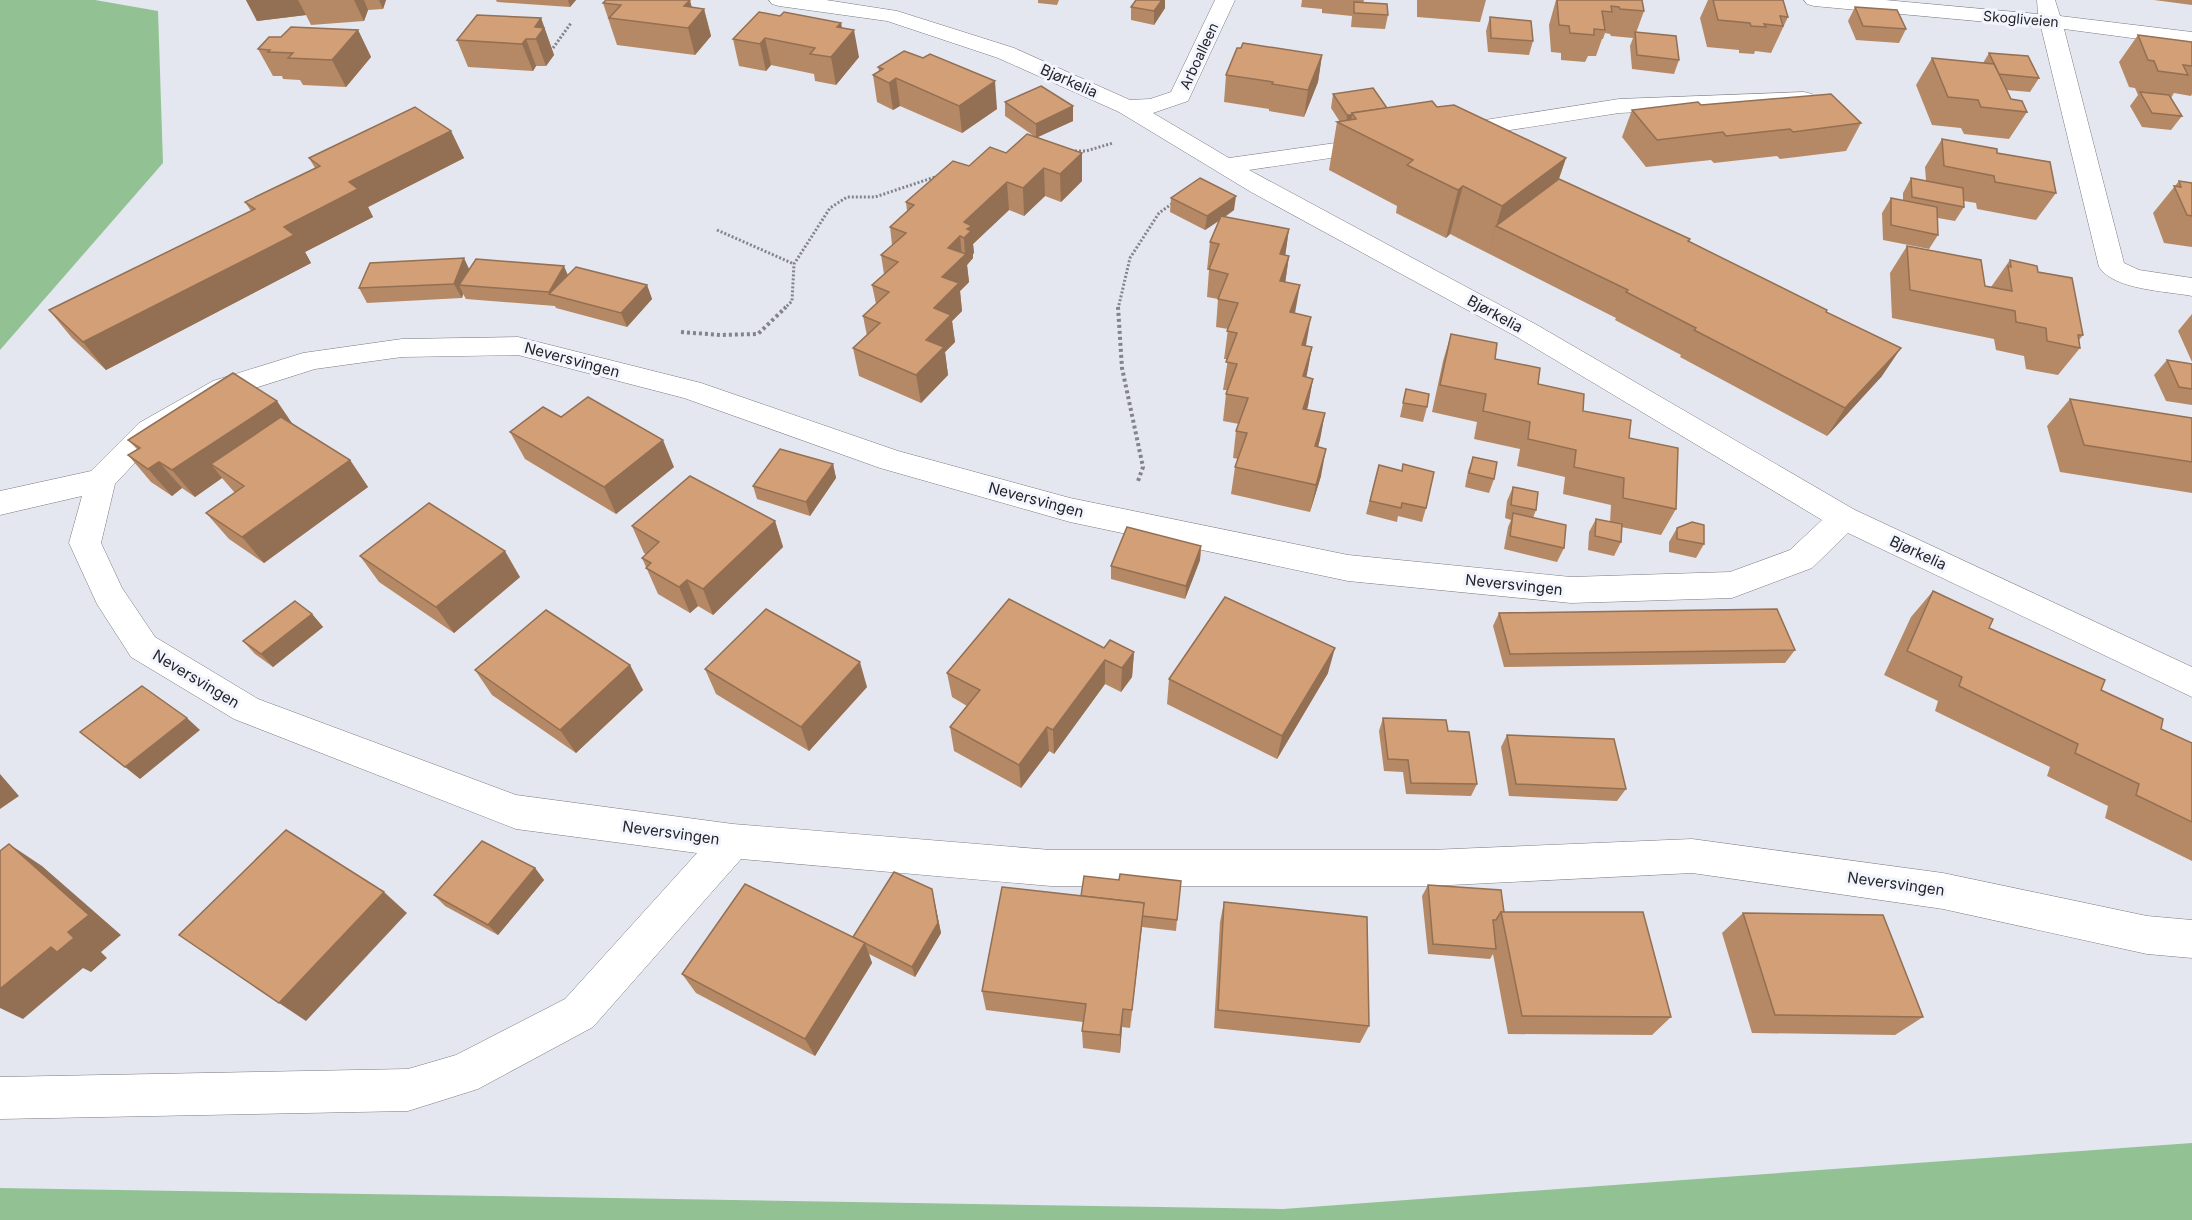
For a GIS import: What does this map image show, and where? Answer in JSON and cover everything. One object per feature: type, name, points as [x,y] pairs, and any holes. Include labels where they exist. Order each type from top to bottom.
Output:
[{"type":"street","name":"Bjørkelia","points":[[779,0],[890,15],[1006,53],[1127,107],[1225,166],[1527,331],[1844,518],[2192,682]]},
{"type":"street","name":"Arboalleen","points":[[1127,107],[1153,106],[1180,96],[1225,0]]},
{"type":"street","name":"Skogliveien","points":[[1814,0],[2048,10],[2192,39]]},
{"type":"street","points":[[2048,10],[2112,267],[2116,272],[2129,276],[2192,287]]},
{"type":"street","points":[[1437,135],[1619,106],[1822,99]]},
{"type":"street","points":[[1225,166],[1403,140]]},
{"type":"street","name":"Neversvingen","points":[[1844,518],[1801,559],[1732,585],[1571,590],[1348,568],[1070,510],[891,460],[691,390],[518,346],[402,348],[313,360],[223,388],[149,430],[101,480],[85,543],[109,595],[143,647],[246,709],[516,812],[733,841],[1051,868],[1430,868],[1692,856],[1943,891],[2147,935],[2192,939]]},
{"type":"street","points":[[0,503],[101,480]]},
{"type":"street","name":"Neversvingen","points":[[0,1098],[408,1090],[463,1074],[579,1013],[733,841]]},
{"type":"path","points":[[553,48],[571,23]]},
{"type":"path","points":[[1063,151],[1086,151],[1163,130]]},
{"type":"path","points":[[1124,522],[1143,467],[1122,368],[1118,309],[1130,258],[1159,213],[1225,166]]},
{"type":"path","points":[[681,332],[720,335],[758,334],[792,301],[794,264],[830,208],[847,197],[875,197],[940,176]]},
{"type":"path","points":[[717,230],[794,264]]},
{"type":"green space","points":[[0,0],[95,0],[158,11],[163,163],[0,350]]},
{"type":"green space","points":[[2192,1143],[2192,1220],[0,1220],[0,1188],[1283,1209]]},
{"type":"building","points":[[606,0],[690,0],[684,6],[704,9],[688,28],[609,18],[621,5],[603,3]]},
{"type":"building","points":[[1136,0],[1162,0],[1154,11],[1131,7]]},
{"type":"building","points":[[1557,0],[1642,0],[1644,11],[1611,6],[1612,12],[1602,11],[1605,30],[1594,29],[1594,35],[1570,33],[1569,26],[1559,25]]},
{"type":"building","points":[[1713,0],[1783,0],[1788,17],[1780,16],[1783,26],[1764,24],[1766,27],[1718,20]]},
{"type":"building","points":[[1354,2],[1387,4],[1388,15],[1354,13]]},
{"type":"building","points":[[1855,7],[1897,10],[1906,29],[1863,26]]},
{"type":"building","points":[[759,12],[780,16],[784,12],[841,23],[837,27],[854,30],[831,57],[810,54],[815,48],[765,38],[760,44],[733,39]]},
{"type":"building","points":[[477,15],[541,18],[535,27],[544,28],[536,39],[526,39],[522,44],[457,40]]},
{"type":"building","points":[[1490,17],[1531,21],[1533,41],[1491,38]]},
{"type":"building","points":[[291,27],[358,30],[332,60],[288,58],[293,53],[268,52],[270,50],[258,49],[269,37],[281,37]]},
{"type":"building","points":[[1635,32],[1676,36],[1679,60],[1637,55]]},
{"type":"building","points":[[2138,35],[2192,42],[2192,66],[2183,65],[2188,75],[2158,71],[2154,61],[2148,60]]},
{"type":"building","points":[[1243,43],[1322,55],[1308,90],[1226,75],[1237,48],[1241,48]]},
{"type":"building","points":[[904,51],[923,58],[930,54],[995,81],[959,106],[896,78],[889,83],[873,75],[883,69],[878,67]]},
{"type":"building","points":[[1989,53],[2028,56],[2039,78],[1999,74]]},
{"type":"building","points":[[1932,58],[1994,64],[2011,99],[2022,101],[2027,112],[1981,107],[1978,100],[1948,97]]},
{"type":"building","points":[[1041,86],[1073,106],[1036,124],[1005,102]]},
{"type":"building","points":[[1373,88],[1387,108],[1347,115],[1333,94]]},
{"type":"building","points":[[2140,92],[2169,95],[2182,116],[2152,113]]},
{"type":"building","points":[[1831,94],[1861,123],[1793,132],[1790,129],[1726,136],[1723,132],[1657,140],[1632,110],[1698,102],[1701,105]]},
{"type":"building","points":[[1432,101],[1437,107],[1454,105],[1566,158],[1502,206],[1463,186],[1458,190],[1407,165],[1413,160],[1337,122],[1356,119],[1352,113]]},
{"type":"building","points":[[415,107],[451,131],[349,182],[358,189],[284,227],[294,235],[83,342],[49,310],[255,209],[245,202],[320,166],[309,158]]},
{"type":"building","points":[[1027,134],[1082,153],[1060,174],[1044,168],[1023,188],[1007,182],[964,222],[972,226],[967,229],[971,231],[964,238],[960,236],[948,248],[966,254],[942,277],[959,283],[934,308],[951,315],[926,340],[944,347],[916,375],[853,348],[880,323],[863,316],[889,292],[872,285],[898,262],[881,255],[906,233],[890,227],[914,205],[906,202],[953,161],[969,166],[990,147],[1006,153]]},
{"type":"building","points":[[1942,139],[1997,149],[1997,153],[2050,162],[2056,193],[1995,182],[1994,176],[1944,166]]},
{"type":"building","points":[[1200,178],[1236,196],[1207,216],[1171,198]]},
{"type":"building","points":[[1911,178],[1963,188],[1964,207],[1912,197]]},
{"type":"building","points":[[1559,179],[1690,239],[1688,241],[1901,348],[1845,408],[1694,330],[1696,328],[1626,292],[1628,290],[1496,226]]},
{"type":"building","points":[[2179,181],[2192,183],[2192,216],[2187,215],[2174,186],[2181,187]]},
{"type":"building","points":[[1891,198],[1937,207],[1938,235],[1891,225]]},
{"type":"building","points":[[1221,216],[1289,229],[1280,254],[1289,256],[1280,281],[1300,285],[1290,312],[1311,317],[1302,345],[1312,347],[1303,376],[1313,379],[1303,409],[1325,413],[1315,446],[1326,449],[1316,485],[1235,467],[1247,433],[1236,431],[1248,398],[1226,394],[1237,364],[1226,362],[1237,333],[1227,331],[1238,303],[1218,299],[1228,274],[1209,269],[1219,244],[1210,242]]},
{"type":"building","points":[[1907,246],[1981,260],[1985,286],[2012,291],[2008,266],[2011,267],[2010,260],[2037,266],[2038,272],[2072,278],[2083,335],[2078,335],[2080,348],[2047,341],[2046,328],[2016,322],[2015,311],[1910,290]]},
{"type":"building","points":[[464,258],[454,284],[359,288],[370,263]]},
{"type":"building","points":[[476,259],[564,266],[549,292],[459,285]]},
{"type":"building","points":[[576,267],[647,285],[621,313],[549,294]]},
{"type":"building","points":[[1451,334],[1497,343],[1495,359],[1540,368],[1538,384],[1584,394],[1583,411],[1631,420],[1629,438],[1678,448],[1676,509],[1623,498],[1624,478],[1574,467],[1576,450],[1528,439],[1530,422],[1483,411],[1486,394],[1440,385]]},
{"type":"building","points":[[2167,360],[2192,364],[2192,389],[2179,387]]},
{"type":"building","points":[[233,373],[277,401],[172,470],[159,462],[148,469],[128,455],[140,448],[128,440]]},
{"type":"building","points":[[1406,389],[1429,394],[1427,407],[1403,403]]},
{"type":"building","points":[[588,397],[663,440],[604,487],[510,432],[543,407],[561,417]]},
{"type":"building","points":[[2070,399],[2192,418],[2192,462],[2084,445]]},
{"type":"building","points":[[281,417],[350,460],[242,537],[206,513],[244,486],[211,464]]},
{"type":"building","points":[[780,449],[833,464],[806,502],[753,486]]},
{"type":"building","points":[[1473,457],[1497,462],[1494,479],[1469,473]]},
{"type":"building","points":[[1403,464],[1434,472],[1426,508],[1402,503],[1401,508],[1370,501],[1379,465],[1402,471]]},
{"type":"building","points":[[690,476],[775,521],[703,589],[687,580],[679,587],[646,568],[651,563],[642,558],[659,542],[632,526]]},
{"type":"building","points":[[1513,487],[1538,492],[1536,510],[1511,505]]},
{"type":"building","points":[[429,503],[505,551],[436,607],[360,556]]},
{"type":"building","points":[[1513,513],[1566,525],[1564,548],[1510,536]]},
{"type":"building","points":[[1596,519],[1622,524],[1621,542],[1595,536]]},
{"type":"building","points":[[1692,522],[1704,525],[1704,544],[1677,539],[1677,528]]},
{"type":"building","points":[[1127,527],[1201,546],[1186,586],[1111,566]]},
{"type":"building","points":[[1933,591],[1993,619],[1989,628],[2105,680],[2101,690],[2163,719],[2161,729],[2192,743],[2192,822],[2136,795],[2139,784],[2075,753],[2078,744],[1959,686],[1962,677],[1907,651]]},
{"type":"building","points":[[1225,597],[1335,648],[1282,736],[1169,679]]},
{"type":"building","points":[[1009,599],[1104,648],[1110,640],[1134,652],[1122,668],[1105,660],[1053,730],[1047,727],[1019,765],[950,727],[980,690],[947,673]]},
{"type":"building","points":[[295,601],[312,614],[261,654],[243,641]]},
{"type":"building","points":[[766,609],[860,662],[801,727],[705,669]]},
{"type":"building","points":[[1777,609],[1795,650],[1510,654],[1499,613]]},
{"type":"building","points":[[546,610],[630,665],[560,730],[475,670]]},
{"type":"building","points":[[142,686],[187,718],[125,767],[80,732]]},
{"type":"building","points":[[1383,718],[1446,720],[1448,731],[1469,732],[1477,784],[1411,783],[1408,760],[1388,759]]},
{"type":"building","points":[[1507,735],[1614,739],[1626,789],[1516,784]]},
{"type":"building","points":[[286,830],[384,892],[279,1003],[179,935]]},
{"type":"building","points":[[482,841],[535,868],[488,925],[434,895]]},
{"type":"building","points":[[9,844],[89,915],[68,932],[74,938],[57,952],[51,947],[0,989],[0,851]]},
{"type":"building","points":[[894,872],[932,889],[938,923],[912,967],[853,937]]},
{"type":"building","points":[[1120,874],[1181,881],[1177,920],[1142,916],[1144,903],[1081,896],[1084,876],[1119,880]]},
{"type":"building","points":[[745,884],[865,943],[805,1039],[682,974]]},
{"type":"building","points":[[1428,885],[1501,890],[1504,912],[1493,920],[1496,949],[1433,944]]},
{"type":"building","points":[[1002,887],[1144,903],[1132,1010],[1123,1009],[1120,1035],[1082,1031],[1086,1004],[982,991]]},
{"type":"building","points":[[1224,902],[1367,917],[1369,1026],[1218,1010]]},
{"type":"building","points":[[1501,912],[1643,912],[1671,1017],[1522,1016]]},
{"type":"building","points":[[1743,913],[1883,915],[1923,1017],[1775,1015]]}]
